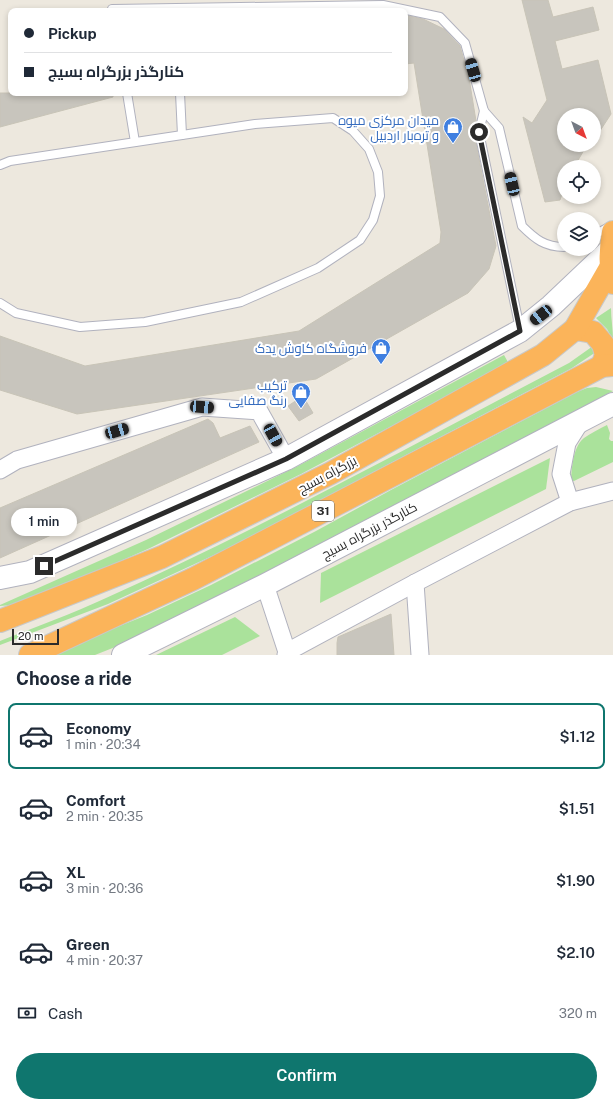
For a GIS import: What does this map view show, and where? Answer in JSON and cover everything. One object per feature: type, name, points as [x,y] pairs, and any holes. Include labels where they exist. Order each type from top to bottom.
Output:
[{"type":"highway","name":"بزرگراه بسیج","points":[[0,621],[162,557],[331,473],[543,355],[576,329],[611,259]]},
{"type":"highway","points":[[576,329],[593,332],[603,344],[608,366]]},
{"type":"highway","name":"31","points":[[30,655],[193,579],[608,366]]},
{"type":"main road","points":[[0,578],[30,572],[286,459],[520,331],[611,259]]},
{"type":"main road","name":"کنارگذر بزرگراه بسیج","points":[[123,655],[265,585],[613,404]]},
{"type":"street","points":[[0,470],[17,460],[202,407],[259,411],[286,459]]},
{"type":"street","points":[[570,502],[561,474],[567,443],[582,419]]},
{"type":"street","points":[[265,585],[288,654],[415,583],[570,502],[613,490]]},
{"type":"street","points":[[415,583],[420,655]]},
{"type":"lane","points":[[261,8],[383,5],[397,8]]},
{"type":"lane","points":[[408,10],[440,17],[465,43],[484,111],[499,128],[522,226],[532,236],[541,242],[557,247]]},
{"type":"lane","points":[[127,96],[135,142]]},
{"type":"lane","points":[[180,96],[182,135]]},
{"type":"lane","points":[[484,111],[479,132],[520,331]]},
{"type":"lane","points":[[0,165],[10,161],[255,124],[333,118],[353,131],[369,149],[378,172],[380,196],[374,220],[360,240],[318,268],[241,302],[145,322],[80,327],[16,312],[0,304]]},
{"type":"lane","points":[[601,231],[613,224]]},
{"type":"green space","points":[[611,308],[613,340],[607,329],[596,318]]},
{"type":"green space","points":[[593,346],[596,352],[572,368],[225,550],[108,604],[0,645],[0,641],[93,604],[282,514],[569,363]]},
{"type":"green space","points":[[504,355],[509,364],[301,474],[150,548],[23,604],[0,606],[146,540],[298,466]]},
{"type":"green space","points":[[596,387],[613,391],[309,555],[153,632],[95,655],[47,655],[147,615],[211,585],[316,531],[577,392],[587,388]]},
{"type":"green space","points":[[607,425],[610,433],[609,439],[613,441],[613,462],[574,481],[571,480],[575,452],[580,442],[589,434]]},
{"type":"green space","points":[[550,458],[546,489],[320,603],[321,573]]},
{"type":"green space","points":[[235,617],[260,636],[222,655],[156,655]]},
{"type":"building","points":[[522,0],[548,0],[553,17],[593,7],[599,30],[555,41],[562,69],[598,60],[611,114],[601,129],[601,108],[557,108],[557,152],[583,152],[578,160],[557,160],[557,200],[545,202],[523,117],[532,123],[547,100]]},
{"type":"building","name":"میدان مرکزی میوه و تره‌بار اردبیل","points":[[408,16],[423,19],[444,29],[460,46],[469,78],[476,121],[474,133],[496,246],[489,269],[468,293],[316,379],[77,414],[0,390],[0,336],[85,366],[299,331],[440,243],[441,232],[414,63],[408,64]]},
{"type":"building","points":[[0,93],[8,93],[8,96],[113,96],[113,97],[0,127]]},
{"type":"building","name":"ترکیب رنگ صفایی","points":[[303,396],[313,413],[299,421],[288,406]]},
{"type":"building","points":[[208,419],[213,423],[220,438],[250,426],[259,442],[0,558],[0,508]]},
{"type":"building","points":[[391,614],[394,655],[337,655],[338,637]]},
{"type":"place","name":"میدان مرکزی میوه و تره‌بار اردبیل","points":[[453,144]]},
{"type":"place","name":"فروشگاه کاوش یدک","points":[[381,365]]},
{"type":"place","name":"ترکیب رنگ صفایی","points":[[301,409]]},
{"type":"route","points":[[44,566],[286,459],[520,331],[479,132]]}]
